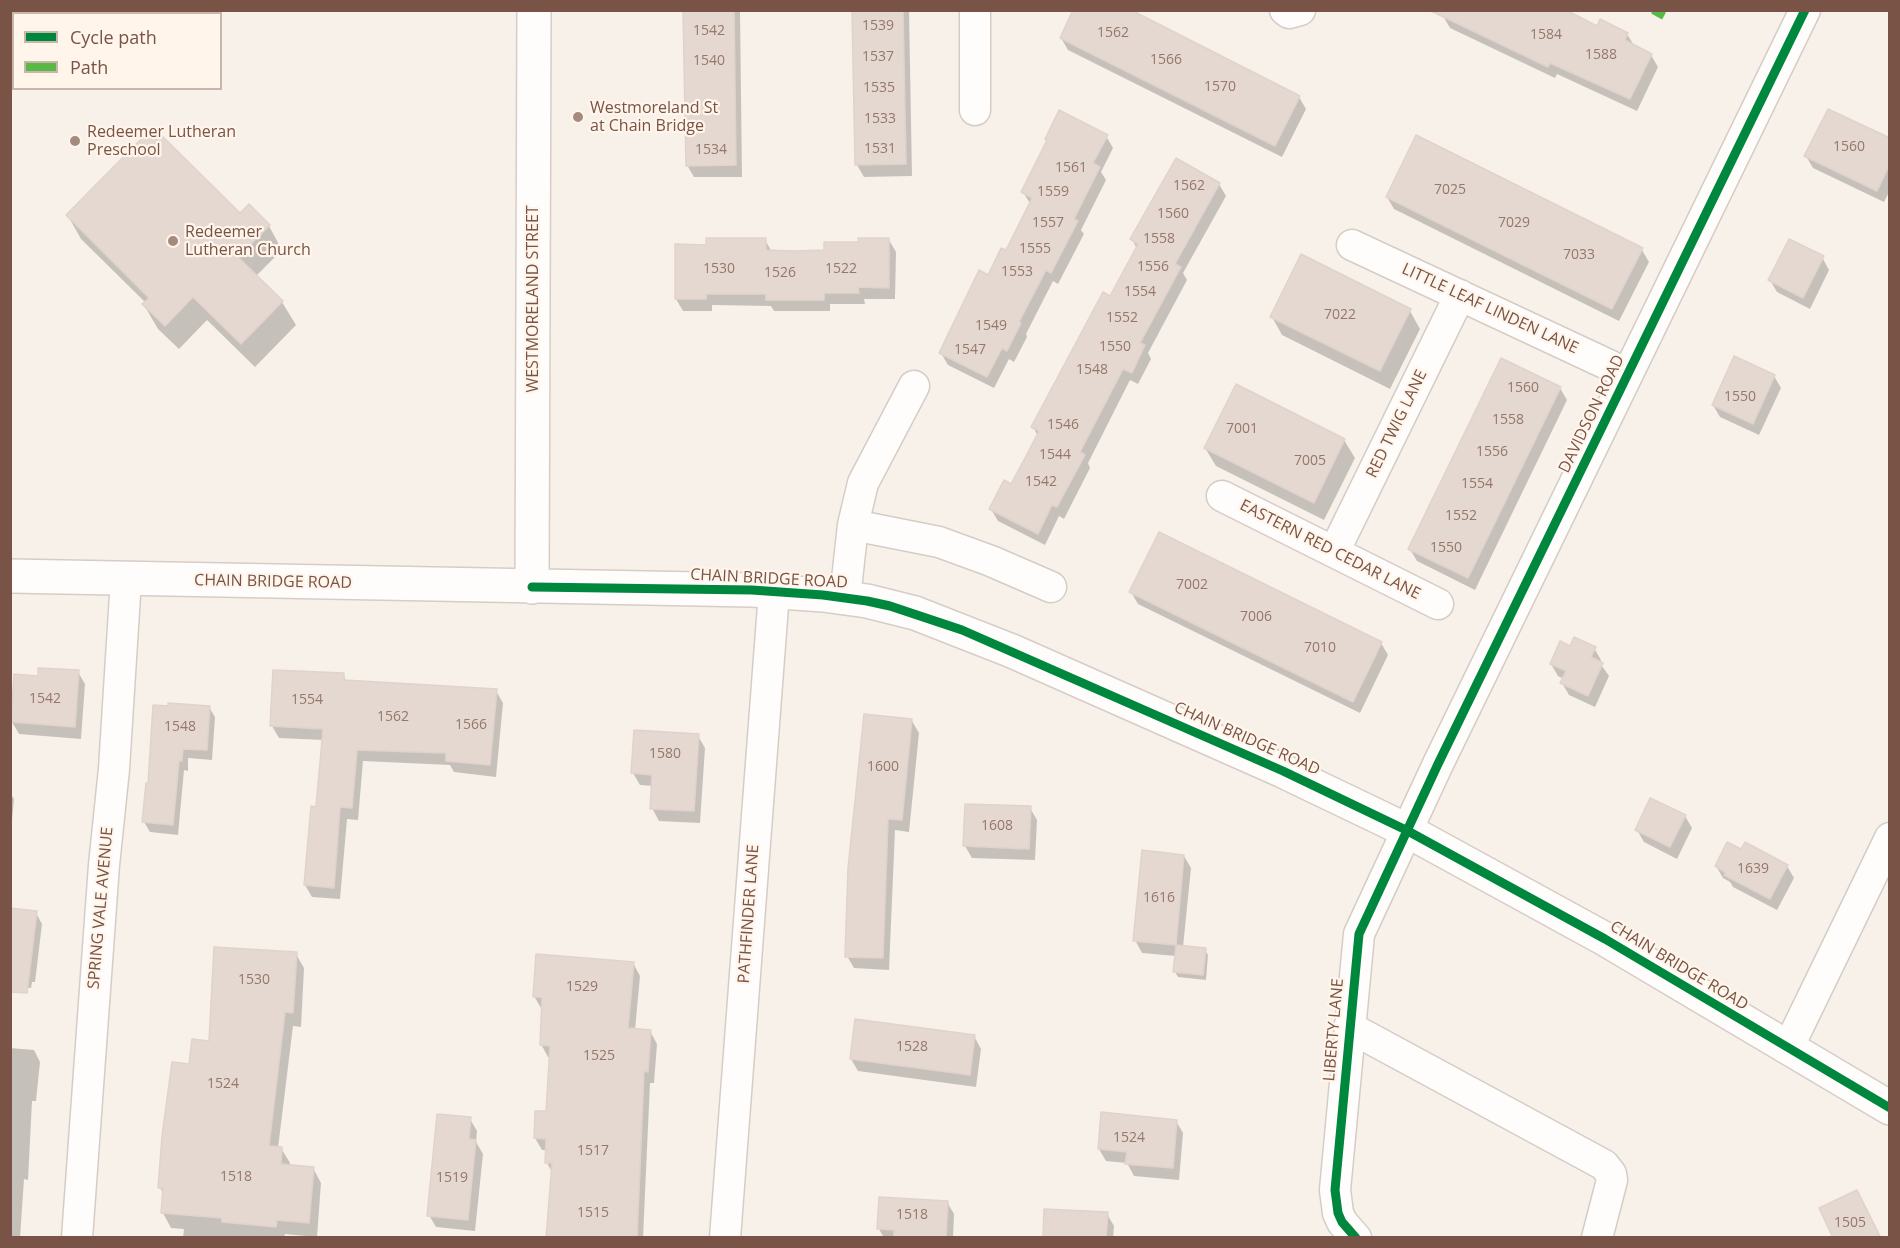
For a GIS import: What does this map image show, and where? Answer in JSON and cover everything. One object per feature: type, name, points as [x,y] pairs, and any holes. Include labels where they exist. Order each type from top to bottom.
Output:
[{"type":"main road","name":"WESTMORELAND STREET","points":[[532,587],[534,10]]},
{"type":"main road","name":"CHAIN BRIDGE ROAD","points":[[10,576],[774,592],[867,601],[915,614],[996,644],[1283,771],[1406,830],[1571,920],[1890,1108]]},
{"type":"street","points":[[975,10],[975,110]]},
{"type":"street","points":[[1285,10],[1289,13],[1300,10]]},
{"type":"street","name":"DAVIDSON ROAD","points":[[1406,830],[1805,10]]},
{"type":"street","name":"LITTLE LEAF LINDEN LANE","points":[[1352,245],[1628,374]]},
{"type":"street","name":"RED TWIG LANE","points":[[1334,552],[1460,296]]},
{"type":"street","points":[[845,598],[853,525],[863,483],[914,386]]},
{"type":"street","name":"EASTERN RED CEDAR LANE","points":[[1222,496],[1438,604]]},
{"type":"street","points":[[853,525],[939,542],[1051,587]]},
{"type":"street","name":"SPRING VALE AVENUE","points":[[77,1238],[104,865],[114,768],[126,579]]},
{"type":"street","name":"PATHFINDER LANE","points":[[725,1238],[774,592]]},
{"type":"street","name":"LIBERTY LANE","points":[[1356,1238],[1342,1222],[1335,1203],[1359,934],[1406,830]]},
{"type":"street","points":[[1788,1048],[1890,838]]},
{"type":"street","name":"LIBERTY LANE","points":[[1349,1027],[1604,1165],[1612,1180],[1597,1238]]},
{"type":"building","points":[[683,10],[734,10],[736,165],[686,166]]},
{"type":"building","points":[[852,10],[903,10],[906,164],[855,165]]},
{"type":"building","points":[[1073,10],[1131,10],[1300,96],[1275,146],[1060,38]]},
{"type":"building","points":[[1429,10],[1566,10],[1597,26],[1600,19],[1628,33],[1625,40],[1652,54],[1630,99],[1550,63],[1548,67]]},
{"type":"building","points":[[1828,109],[1890,138],[1890,164],[1877,191],[1804,156]]},
{"type":"building","points":[[1059,110],[1108,135],[1093,163],[1100,167],[1074,219],[1078,221],[1051,273],[1046,270],[1007,351],[1002,348],[987,377],[939,353],[979,270],[988,275],[1001,248],[1006,250],[1032,198],[1021,192]]},
{"type":"building","name":"Redeemer Lutheran Church","points":[[153,127],[240,213],[249,204],[270,225],[238,257],[283,301],[241,344],[193,297],[165,326],[142,304],[149,298],[66,215]]},
{"type":"building","points":[[1416,135],[1643,248],[1612,309],[1386,197]]},
{"type":"building","points":[[1176,158],[1220,183],[1175,264],[1181,267],[1140,343],[1145,345],[1132,373],[1123,369],[1080,452],[1085,455],[1057,507],[1052,505],[1038,534],[989,509],[1004,480],[1011,484],[1026,456],[1039,431],[1031,427],[1103,292],[1110,296],[1138,244],[1130,239]]},
{"type":"building","points":[[706,238],[766,238],[766,250],[795,251],[824,250],[824,242],[859,242],[858,238],[889,238],[889,288],[858,287],[859,293],[824,293],[824,300],[766,300],[766,294],[706,294],[706,299],[675,299],[675,244],[706,245]]},
{"type":"building","points":[[1789,239],[1824,256],[1803,298],[1768,280]]},
{"type":"building","points":[[1301,254],[1411,309],[1380,371],[1270,317]]},
{"type":"building","points":[[1734,356],[1775,375],[1753,424],[1712,405]]},
{"type":"building","points":[[1501,358],[1561,387],[1468,578],[1408,549]]},
{"type":"building","points":[[1236,384],[1345,439],[1314,503],[1204,448]]},
{"type":"building","points":[[1159,532],[1382,642],[1353,702],[1129,592]]},
{"type":"building","points":[[1574,637],[1596,647],[1591,657],[1603,663],[1588,696],[1560,683],[1566,671],[1550,664],[1560,641],[1570,646]]},
{"type":"building","points":[[38,668],[79,670],[75,727],[11,722],[14,674],[38,676]]},
{"type":"building","points":[[273,670],[344,673],[344,680],[497,689],[490,765],[446,761],[446,753],[357,750],[352,808],[340,807],[334,888],[304,885],[311,806],[316,807],[323,729],[270,726]]},
{"type":"building","points":[[168,703],[210,706],[207,750],[183,749],[182,761],[179,761],[173,825],[142,822],[146,783],[148,784],[153,705],[168,706]]},
{"type":"building","points":[[864,714],[912,719],[902,820],[888,819],[883,958],[845,957],[848,868]]},
{"type":"building","points":[[634,730],[699,734],[694,811],[650,809],[652,775],[631,773]]},
{"type":"building","points":[[1650,798],[1686,815],[1670,847],[1635,830]]},
{"type":"building","points":[[965,804],[1031,806],[1029,849],[963,846]]},
{"type":"building","points":[[1727,842],[1741,849],[1745,842],[1788,865],[1770,899],[1724,875],[1726,873],[1715,866]]},
{"type":"building","points":[[1142,850],[1184,855],[1176,945],[1133,941]]},
{"type":"building","points":[[10,908],[37,911],[27,993],[10,992]]},
{"type":"building","points":[[1176,945],[1206,948],[1203,975],[1173,972]]},
{"type":"building","points":[[214,947],[297,952],[293,1013],[285,1012],[269,1146],[282,1147],[281,1164],[314,1167],[309,1223],[277,1220],[276,1227],[222,1222],[222,1218],[161,1213],[163,1188],[158,1188],[172,1062],[189,1064],[192,1039],[209,1041]]},
{"type":"building","points":[[536,954],[634,962],[628,1028],[651,1030],[648,1072],[644,1071],[637,1238],[546,1238],[552,1163],[545,1163],[546,1139],[534,1138],[535,1111],[546,1111],[550,1046],[540,1045],[542,997],[533,997]]},
{"type":"building","points":[[855,1019],[975,1035],[970,1075],[850,1059]]},
{"type":"building","points":[[1101,1112],[1177,1120],[1173,1168],[1125,1164],[1127,1152],[1098,1149]]},
{"type":"building","points":[[437,1114],[471,1117],[469,1139],[476,1140],[468,1220],[427,1216]]},
{"type":"building","points":[[1857,1190],[1881,1238],[1833,1238],[1819,1208]]},
{"type":"building","points":[[879,1197],[948,1201],[946,1238],[894,1238],[894,1230],[877,1229]]},
{"type":"building","points":[[1044,1209],[1108,1212],[1106,1238],[1043,1238]]},
{"type":"marked path","points":[[1653,10],[1664,16]]},
{"type":"cycle path","points":[[1356,1238],[1342,1222],[1338,1213],[1335,1190],[1359,934],[1438,764],[1805,10]]},
{"type":"cycle path","points":[[532,587],[752,590],[823,595],[890,606],[962,630],[1283,771],[1406,830],[1605,939],[1890,1108]]},
{"type":"place","name":"Westmoreland St at Chain Bridge","points":[[578,117]]},
{"type":"place","name":"Redeemer Lutheran Preschool","points":[[75,141]]},
{"type":"place","name":"Redeemer Lutheran Church","points":[[173,241]]}]
